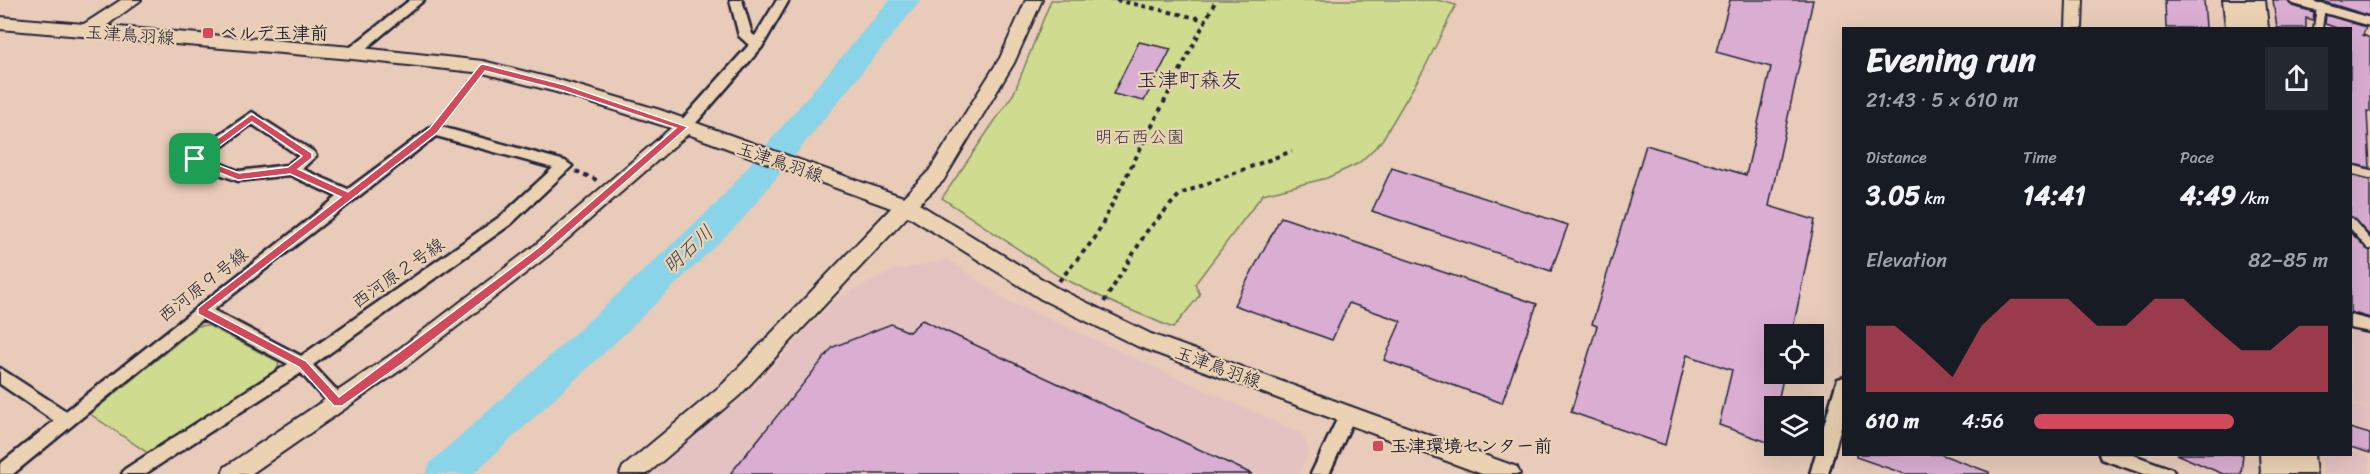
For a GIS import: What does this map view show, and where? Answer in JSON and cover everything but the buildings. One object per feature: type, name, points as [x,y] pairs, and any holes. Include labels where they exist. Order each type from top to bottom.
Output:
[{"type":"highway","points":[[2234,0],[2237,27]]},
{"type":"highway","points":[[2254,0],[2257,27]]},
{"type":"highway","points":[[2274,456],[2276,474]]},
{"type":"highway","points":[[2299,456],[2301,474]]},
{"type":"street","points":[[86,32],[133,0]]},
{"type":"street","points":[[352,53],[418,0]]},
{"type":"street","points":[[736,0],[746,36],[757,44]]},
{"type":"street","points":[[233,474],[398,361],[542,250],[684,127],[757,44],[783,0]]},
{"type":"street","points":[[631,474],[732,389],[885,226],[936,176],[1002,69],[1034,0]]},
{"type":"street","points":[[2074,27],[2075,0]]},
{"type":"street","name":"玉津鳥羽線","points":[[0,23],[352,53],[483,67],[562,87],[684,127],[907,206],[1048,293],[1144,340],[1509,474]]},
{"type":"street","points":[[291,170],[309,156],[252,117],[195,159],[238,176],[291,170],[349,196]]},
{"type":"street","points":[[434,130],[564,166]]},
{"type":"street","name":"西河原９号線","points":[[0,474],[201,311],[434,130]]},
{"type":"street","name":"西河原２号線","points":[[131,474],[302,364],[506,220],[564,166]]},
{"type":"street","points":[[201,311],[302,364],[338,403]]},
{"type":"street","points":[[2352,322],[2370,326]]},
{"type":"street","points":[[0,375],[66,420]]},
{"type":"street","points":[[1819,474],[1842,391]]},
{"type":"street","points":[[1320,474],[1348,414]]},
{"type":"street","points":[[2113,456],[2166,474]]},
{"type":"lane","points":[[2295,0],[2370,22]]},
{"type":"lane","points":[[2318,27],[2321,7]]},
{"type":"lane","points":[[2352,170],[2370,174]]},
{"type":"lane","points":[[2352,224],[2370,245]]},
{"type":"path","points":[[1116,0],[1206,20]]},
{"type":"path","points":[[1048,293],[1095,238],[1216,0]]},
{"type":"path","points":[[434,130],[483,67]]},
{"type":"path","points":[[1095,318],[1147,231],[1180,194],[1292,151]]},
{"type":"path","points":[[564,166],[614,187]]},
{"type":"shaded area","points":[[949,260],[1006,300],[1302,434],[1309,451],[1298,474],[651,474],[698,431],[744,398],[837,298],[893,271]]},
{"type":"shaded area","points":[[2352,328],[2370,333],[2370,408],[2356,403],[2352,365]]},
{"type":"shaded area","points":[[2356,405],[2370,409],[2370,432],[2352,425],[2352,406],[2356,408]]},
{"type":"shaded area","points":[[2352,451],[2370,457],[2370,474],[2323,474],[2321,456],[2352,456]]},
{"type":"green space","name":"明石西公園","points":[[1051,0],[1437,0],[1456,5],[1423,71],[1381,142],[1359,163],[1327,178],[1263,194],[1195,284],[1200,295],[1173,328],[1109,301],[1057,275],[942,198],[1014,93]]},
{"type":"green space","points":[[207,325],[279,362],[277,372],[151,455],[90,414],[198,326]]},
{"type":"waterway","name":"明石川","points":[[445,474],[605,329],[730,211],[906,0]]},
{"type":"place","name":"ベルデ玉津前","points":[[208,33]]},
{"type":"place","name":"玉津環境センター前","points":[[1378,446]]},
{"type":"district","name":"玉津町森友","points":[[1189,80]]},
{"type":"route","points":[[195,159],[238,176],[291,170],[349,196],[201,311],[302,364],[338,403],[398,361],[542,250],[684,127],[562,87],[483,67],[434,130],[349,196],[291,170],[309,156],[252,117],[195,159]]}]
